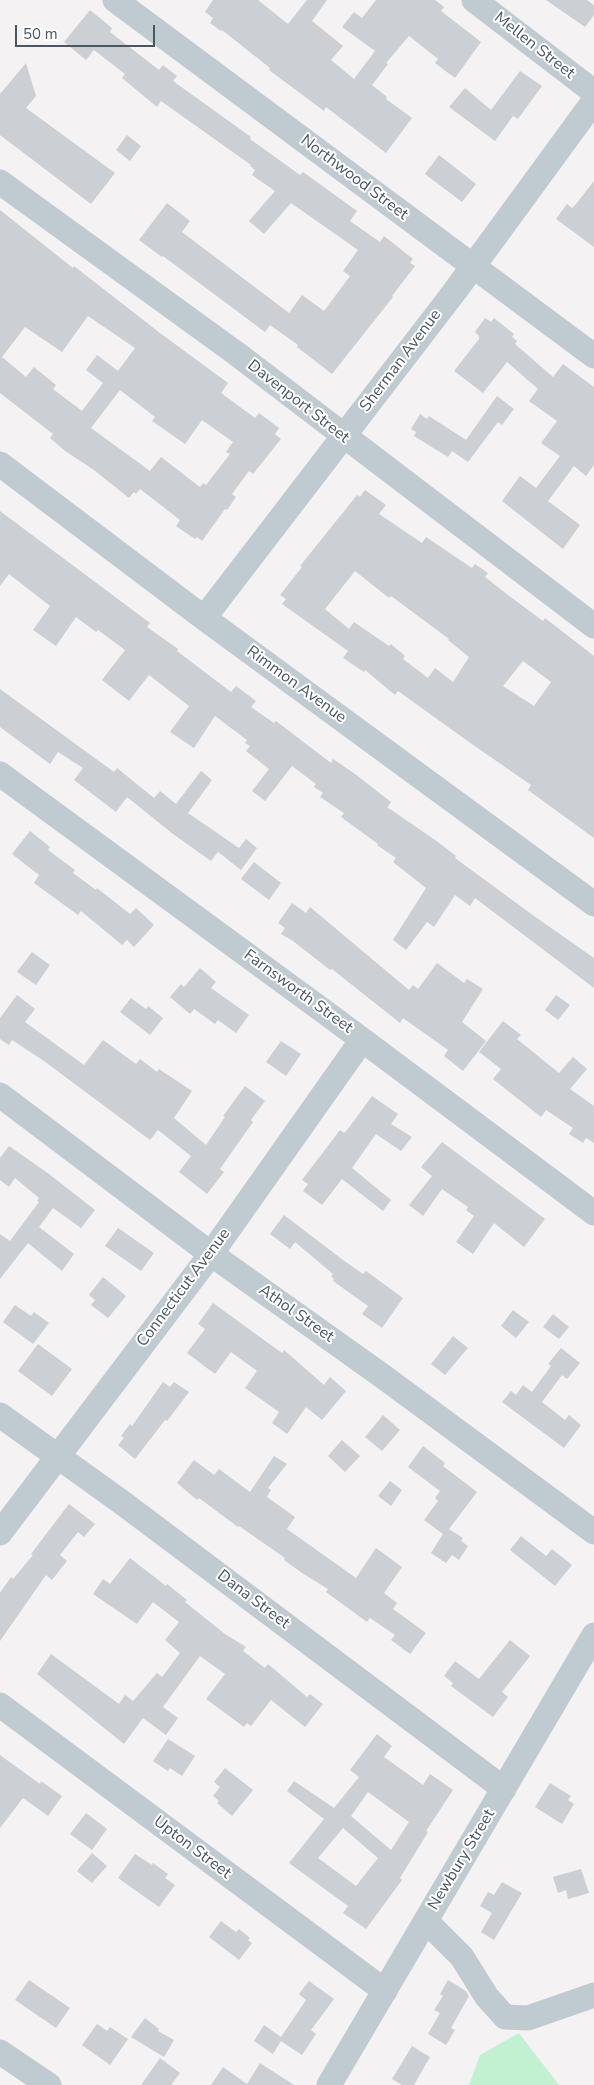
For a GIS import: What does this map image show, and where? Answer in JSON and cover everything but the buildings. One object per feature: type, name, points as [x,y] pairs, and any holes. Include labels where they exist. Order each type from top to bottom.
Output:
[{"type":"street","name":"Northwood Street","points":[[115,0],[594,356]]},
{"type":"street","name":"Mellen Street","points":[[474,0],[594,92]]},
{"type":"street","name":"Sherman Avenue","points":[[204,618],[472,267],[594,101]]},
{"type":"street","name":"Davenport Street","points":[[0,182],[236,354],[594,626]]},
{"type":"street","name":"Rimmon Avenue","points":[[0,464],[204,618],[594,904]]},
{"type":"street","name":"Farnsworth Street","points":[[0,774],[594,1213]]},
{"type":"street","name":"Connecticut Avenue","points":[[0,1533],[211,1254],[362,1040]]},
{"type":"street","name":"Athol Street","points":[[0,1094],[211,1254],[381,1375],[594,1532]]},
{"type":"street","name":"Dana Street","points":[[0,1415],[128,1507],[504,1789]]},
{"type":"street","name":"Newbury Street","points":[[329,2085],[594,1635]]},
{"type":"street","name":"Upton Street","points":[[0,1705],[385,1991]]},
{"type":"street","points":[[424,1924],[434,1929],[462,1957],[487,1997],[505,2017],[528,2018],[594,1995]]},
{"type":"street","points":[[0,2052],[49,2085]]},
{"type":"green space","points":[[519,2033],[559,2085],[469,2085],[480,2055]]}]
